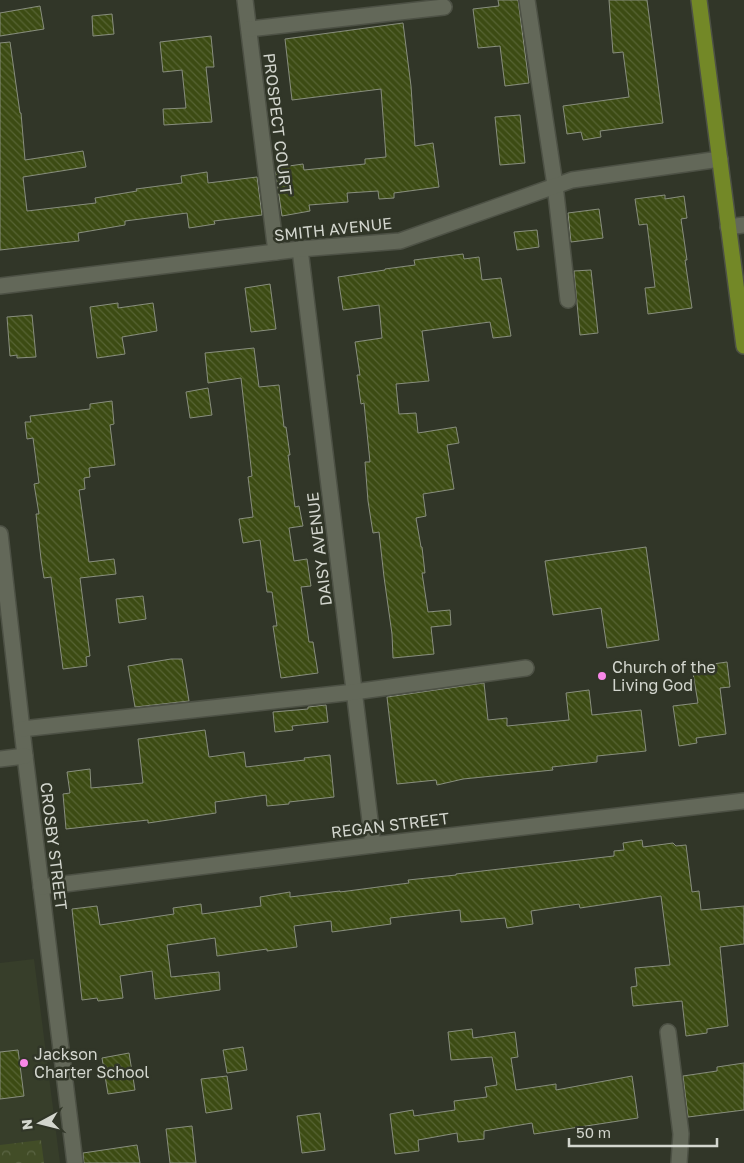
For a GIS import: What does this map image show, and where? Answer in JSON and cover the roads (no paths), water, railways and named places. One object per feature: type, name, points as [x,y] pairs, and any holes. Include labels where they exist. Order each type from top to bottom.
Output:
[{"type":"main road","points":[[699,0],[744,346]]},
{"type":"street","name":"PROSPECT COURT","points":[[245,0],[276,252]]},
{"type":"street","points":[[527,0],[554,185],[568,300]]},
{"type":"street","points":[[249,29],[444,6]]},
{"type":"street","name":"SMITH AVENUE","points":[[0,286],[300,249],[400,241],[554,185],[581,179],[720,159]]},
{"type":"street","points":[[728,227],[744,225]]},
{"type":"street","name":"DAISY AVENUE","points":[[300,249],[373,845]]},
{"type":"street","name":"CROSBY STREET","points":[[0,534],[75,1163]]},
{"type":"street","points":[[22,730],[354,692],[526,668]]},
{"type":"street","points":[[0,759],[25,756]]},
{"type":"street","name":"REGAN STREET","points":[[41,888],[373,845],[744,801]]},
{"type":"street","points":[[668,1032],[681,1134],[679,1163]]},
{"type":"place","name":"Church of the Living God","points":[[602,676]]},
{"type":"place","name":"Jackson Charter School","points":[[24,1063]]}]
